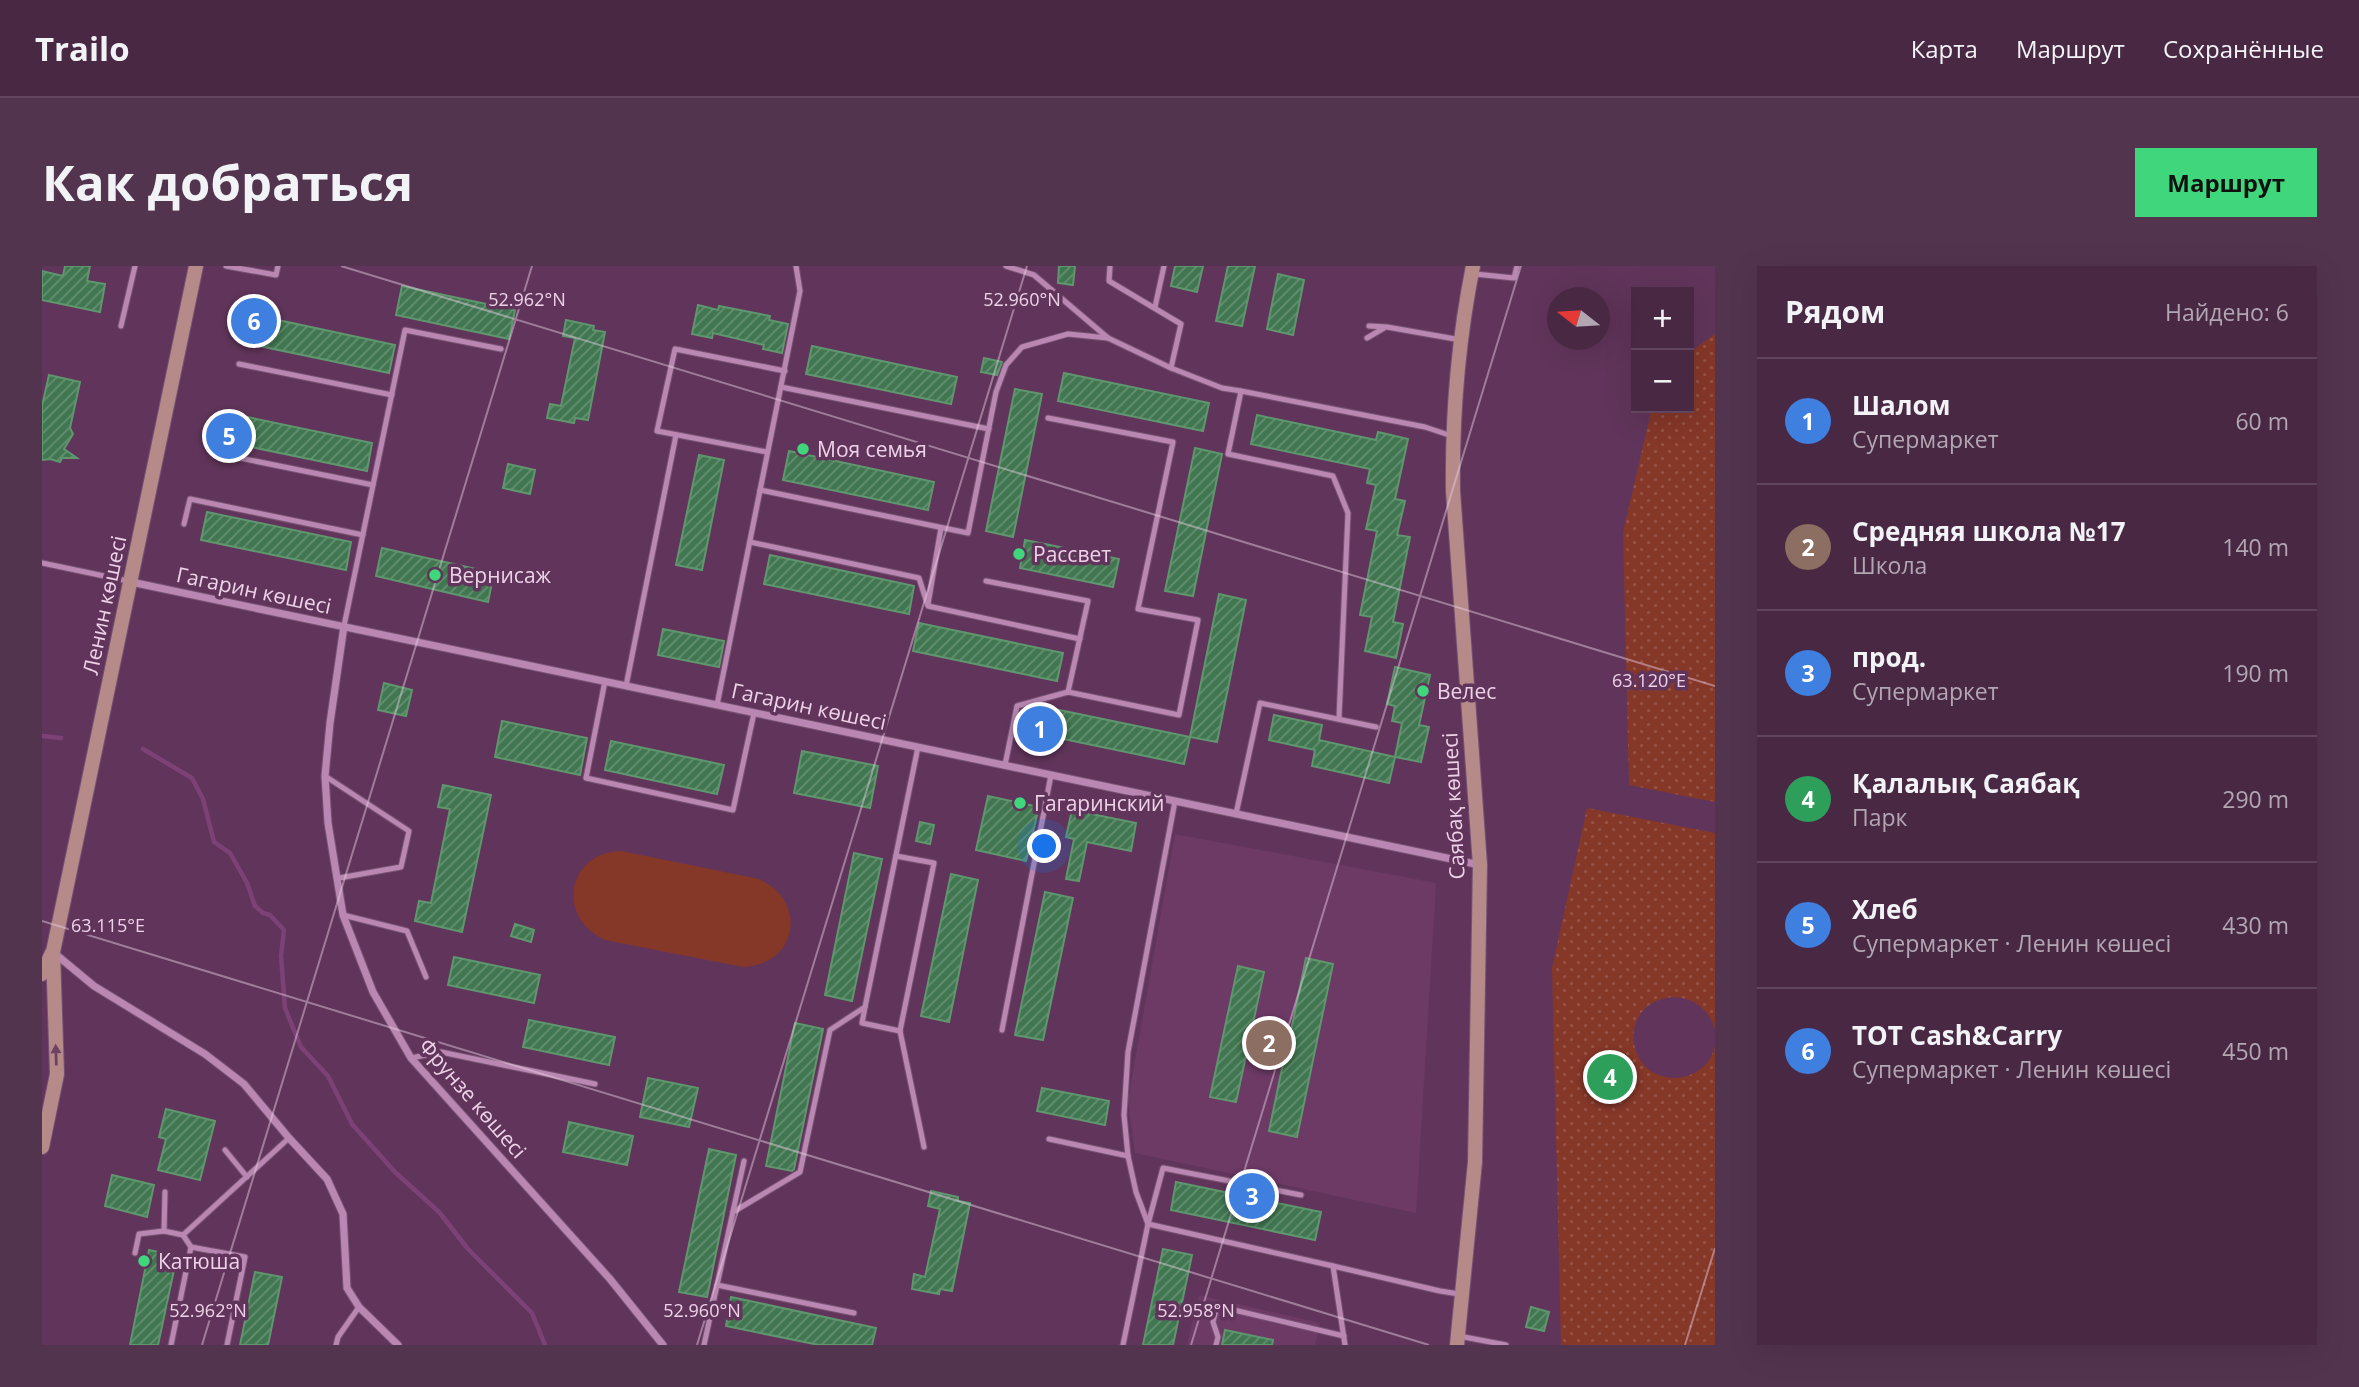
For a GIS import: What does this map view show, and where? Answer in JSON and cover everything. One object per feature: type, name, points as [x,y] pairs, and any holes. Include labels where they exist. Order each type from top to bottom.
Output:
[{"type":"street","name":"Ленин көшесі","points":[[42,974],[131,582],[196,266]]},
{"type":"street","name":"Саябақ көшесі","points":[[1458,1340],[1475,1162],[1479,865],[1453,491],[1452,436],[1453,404],[1472,270]]},
{"type":"street","name":"Гагарин көшесі","points":[[131,582],[1479,865]]},
{"type":"street","name":"Фрунзе көшесі","points":[[344,626],[325,776],[328,823],[343,915],[373,992],[411,1058],[610,1279],[663,1345]]},
{"type":"street","name":"Ленин көшесі","points":[[42,1147],[57,1074],[46,956]]},
{"type":"street","points":[[46,956],[205,1054],[244,1084],[327,1179],[343,1214],[347,1288],[359,1307],[398,1345]]},
{"type":"lane","points":[[121,326],[135,266]]},
{"type":"lane","points":[[226,266],[276,275],[278,266]]},
{"type":"lane","points":[[717,705],[800,291],[796,266]]},
{"type":"lane","points":[[1006,266],[1034,275],[1108,338],[1171,368],[1222,388],[1425,427],[1452,436]]},
{"type":"lane","points":[[1110,266],[1109,281],[1181,324],[1171,368]]},
{"type":"lane","points":[[1155,307],[1164,266]]},
{"type":"lane","points":[[1472,270],[1514,278],[1517,266]]},
{"type":"lane","points":[[1369,326],[1461,341]]},
{"type":"lane","points":[[1367,338],[1387,327]]},
{"type":"lane","points":[[344,626],[405,330],[501,349]]},
{"type":"lane","points":[[760,490],[968,533],[996,391],[1006,365],[1022,347],[1068,334],[1108,338]]},
{"type":"lane","points":[[767,452],[657,431],[675,349],[785,371]]},
{"type":"lane","points":[[239,364],[392,395]]},
{"type":"lane","points":[[781,387],[989,429]]},
{"type":"lane","points":[[1241,391],[1228,454],[1333,476],[1348,513],[1339,718]]},
{"type":"lane","points":[[1004,765],[1017,706],[1069,692],[1179,715],[1198,620],[1138,609],[1173,442],[1048,418]]},
{"type":"lane","points":[[626,686],[676,435]]},
{"type":"lane","points":[[220,454],[373,485]]},
{"type":"lane","points":[[184,524],[190,499],[363,535]]},
{"type":"lane","points":[[928,606],[942,528]]},
{"type":"lane","points":[[750,542],[919,578],[928,606]]},
{"type":"lane","points":[[42,563],[131,582]]},
{"type":"lane","points":[[986,581],[1088,601],[1069,692]]},
{"type":"lane","points":[[928,606],[1080,639]]},
{"type":"lane","points":[[605,681],[586,778],[733,810],[754,713]]},
{"type":"lane","points":[[1236,814],[1260,703],[1376,727]]},
{"type":"lane","points":[[900,1031],[862,1023],[918,747]]},
{"type":"lane","points":[[1002,1030],[1051,775]]},
{"type":"lane","points":[[325,776],[409,831],[401,867],[339,878]]},
{"type":"lane","points":[[1148,1224],[1136,1192],[1128,1156],[1124,1115],[1128,1052],[1175,801]]},
{"type":"lane","points":[[896,856],[934,863],[900,1031],[924,1147]]},
{"type":"lane","points":[[343,915],[407,931],[426,977]]},
{"type":"lane","points":[[733,1212],[800,1172],[830,1030],[864,1007]]},
{"type":"lane","points":[[411,1058],[441,1052],[595,1084]]},
{"type":"lane","points":[[183,1235],[289,1138]]},
{"type":"lane","points":[[1049,1139],[1128,1156]]},
{"type":"lane","points":[[225,1150],[247,1177]]},
{"type":"lane","points":[[704,1345],[744,1161]]},
{"type":"lane","points":[[1123,1345],[1148,1224],[1163,1168],[1301,1195]]},
{"type":"lane","points":[[164,1231],[165,1192]]},
{"type":"lane","points":[[1148,1224],[1463,1294]]},
{"type":"lane","points":[[135,1253],[139,1234],[164,1231],[183,1235],[191,1247],[171,1345]]},
{"type":"lane","points":[[191,1247],[245,1257],[227,1345]]},
{"type":"lane","points":[[1333,1266],[1345,1345]]},
{"type":"lane","points":[[717,1285],[854,1313]]},
{"type":"lane","points":[[1216,1345],[1218,1336],[1213,1322],[1217,1306],[1344,1336]]},
{"type":"lane","points":[[336,1345],[338,1337],[359,1307]]},
{"type":"lane","points":[[1458,1340],[1506,1345]]},
{"type":"shaded area","points":[[1715,334],[1715,802],[1629,785],[1623,532],[1651,413],[1694,413],[1694,349]]},
{"type":"shaded area","points":[[1587,808],[1715,833],[1715,1029],[1707,1013],[1695,1003],[1680,998],[1666,998],[1652,1003],[1641,1013],[1635,1026],[1634,1043],[1639,1058],[1648,1069],[1660,1076],[1673,1078],[1687,1076],[1699,1070],[1709,1060],[1715,1046],[1715,1345],[1561,1345],[1552,968]]},
{"type":"shaded area","points":[[1175,834],[1436,883],[1416,1213],[1135,1153],[1128,1101]]},
{"type":"shaded area","points":[[621,851],[759,879],[775,889],[785,902],[790,916],[790,930],[785,944],[776,956],[761,964],[743,967],[605,940],[589,930],[579,917],[574,903],[574,888],[579,874],[588,863],[603,854]]},
{"type":"shaded area","points":[[1199,1295],[1320,1323],[1315,1345],[1187,1345]]},
{"type":"building","points":[[65,266],[90,266],[87,281],[105,284],[100,312],[42,300],[42,271],[63,276]]},
{"type":"building","points":[[1059,266],[1075,266],[1073,285],[1058,283]]},
{"type":"building","points":[[1175,266],[1203,266],[1197,292],[1171,286]]},
{"type":"building","points":[[1228,266],[1255,266],[1242,326],[1216,321]]},
{"type":"building","points":[[1278,274],[1304,280],[1293,335],[1267,329]]},
{"type":"building","points":[[402,286],[515,310],[509,339],[396,315]]},
{"type":"building","points":[[698,305],[718,310],[719,306],[770,316],[769,320],[788,324],[782,353],[763,349],[764,345],[713,333],[712,338],[692,334]]},
{"type":"building","points":[[250,314],[395,345],[389,373],[245,343]]},
{"type":"building","points":[[566,320],[594,326],[593,330],[605,332],[588,420],[575,418],[574,423],[547,418],[550,404],[561,406],[575,338],[563,336]]},
{"type":"building","points":[[812,346],[957,377],[951,404],[806,374]]},
{"type":"building","points":[[984,358],[1002,362],[997,375],[981,372]]},
{"type":"building","points":[[1064,373],[1209,403],[1203,431],[1058,401]]},
{"type":"building","points":[[49,375],[80,382],[70,428],[73,434],[64,449],[77,458],[62,458],[60,462],[42,460],[42,406]]},
{"type":"building","points":[[1015,389],[1042,394],[1013,537],[986,531]]},
{"type":"building","points":[[228,413],[372,443],[367,471],[222,441]]},
{"type":"building","points":[[1257,415],[1376,440],[1378,432],[1408,439],[1395,499],[1405,501],[1397,535],[1410,537],[1393,622],[1403,624],[1396,658],[1365,651],[1372,617],[1360,615],[1377,531],[1366,529],[1376,485],[1367,483],[1370,469],[1251,444]]},
{"type":"building","points":[[1195,448],[1222,454],[1193,596],[1165,591]]},
{"type":"building","points":[[789,451],[934,482],[928,510],[783,480]]},
{"type":"building","points":[[699,455],[724,460],[702,570],[676,565]]},
{"type":"building","points":[[508,464],[535,470],[530,494],[503,488]]},
{"type":"building","points":[[207,512],[351,542],[346,570],[201,540]]},
{"type":"building","points":[[1025,540],[1119,559],[1113,587],[1020,568]]},
{"type":"building","name":"Вернисаж","points":[[382,548],[494,573],[488,602],[376,576]]},
{"type":"building","points":[[770,555],[914,586],[909,614],[764,584]]},
{"type":"building","points":[[1219,594],[1246,600],[1217,742],[1190,737]]},
{"type":"building","points":[[919,623],[1063,653],[1057,681],[913,651]]},
{"type":"building","points":[[663,629],[724,641],[719,667],[658,655]]},
{"type":"building","points":[[1395,667],[1430,675],[1419,725],[1429,727],[1421,762],[1395,757],[1402,723],[1392,721],[1395,706],[1387,704]]},
{"type":"building","points":[[384,683],[412,690],[406,716],[378,710]]},
{"type":"building","points":[[1045,707],[1190,737],[1184,764],[1039,734]]},
{"type":"building","points":[[1274,715],[1322,725],[1319,740],[1395,757],[1389,783],[1312,766],[1315,750],[1269,740]]},
{"type":"building","points":[[502,721],[587,738],[580,775],[495,757]]},
{"type":"building","points":[[611,741],[724,765],[717,794],[605,770]]},
{"type":"building","points":[[802,751],[878,766],[870,808],[794,793]]},
{"type":"building","points":[[443,785],[491,795],[462,932],[415,921],[419,901],[431,903],[450,809],[438,807]]},
{"type":"building","points":[[988,796],[1039,807],[1026,861],[976,850]]},
{"type":"building","points":[[1072,810],[1136,823],[1131,851],[1087,842],[1079,881],[1066,879],[1074,839],[1066,837]]},
{"type":"building","points":[[920,822],[934,825],[930,844],[916,841]]},
{"type":"building","points":[[854,853],[882,859],[852,1001],[825,995]]},
{"type":"building","points":[[951,874],[978,880],[949,1022],[921,1016]]},
{"type":"building","points":[[1045,892],[1073,898],[1043,1040],[1015,1035]]},
{"type":"building","points":[[515,924],[534,930],[531,942],[511,936]]},
{"type":"building","points":[[454,957],[540,975],[534,1003],[448,985]]},
{"type":"building","points":[[1306,958],[1333,964],[1297,1137],[1269,1131],[1284,1059],[1247,1051],[1236,1102],[1210,1097],[1238,966],[1264,972],[1252,1028],[1290,1036]]},
{"type":"building","points":[[529,1020],[615,1037],[609,1065],[523,1047]]},
{"type":"building","points":[[795,1023],[823,1029],[792,1171],[766,1166]]},
{"type":"building","points":[[648,1078],[698,1088],[689,1127],[640,1117]]},
{"type":"building","points":[[1042,1088],[1109,1101],[1105,1125],[1037,1111]]},
{"type":"building","points":[[166,1109],[215,1121],[200,1180],[158,1170],[166,1139],[159,1137]]},
{"type":"building","points":[[569,1122],[633,1136],[627,1165],[563,1152]]},
{"type":"building","points":[[709,1149],[736,1155],[707,1297],[679,1292]]},
{"type":"building","points":[[112,1175],[154,1185],[147,1217],[105,1206]]},
{"type":"building","points":[[1176,1182],[1321,1212],[1315,1240],[1171,1210]]},
{"type":"building","points":[[931,1191],[958,1197],[958,1201],[970,1203],[952,1291],[940,1289],[939,1294],[912,1289],[914,1274],[925,1277],[940,1209],[928,1206]]},
{"type":"building","points":[[1163,1249],[1192,1255],[1173,1345],[1143,1345]]},
{"type":"building","points":[[149,1250],[177,1256],[158,1345],[130,1345]]},
{"type":"building","points":[[255,1272],[282,1277],[268,1345],[240,1345]]},
{"type":"building","points":[[731,1297],[876,1328],[872,1345],[819,1345],[726,1326]]},
{"type":"building","points":[[1531,1307],[1549,1312],[1544,1331],[1526,1327]]},
{"type":"building","points":[[1225,1330],[1273,1340],[1272,1345],[1222,1345]]},
{"type":"waterway","points":[[42,736],[61,738]]},
{"type":"waterway","points":[[143,749],[192,778],[203,799],[214,842],[230,853],[247,883],[255,906],[270,915],[284,930],[281,956],[285,1008],[301,1047],[328,1076],[352,1124],[395,1172],[439,1212],[468,1249],[532,1313],[545,1345]]},
{"type":"place","name":"ТОТ Cash&Carry","points":[[254,321]]},
{"type":"place","name":"Хлеб","points":[[229,436]]},
{"type":"place","name":"Моя семья","points":[[803,449]]},
{"type":"place","name":"Рассвет","points":[[1019,554]]},
{"type":"place","name":"Вернисаж","points":[[435,575]]},
{"type":"place","name":"Велес","points":[[1423,691]]},
{"type":"place","name":"Шалом","points":[[1040,729]]},
{"type":"place","name":"Гагаринский","points":[[1020,803]]},
{"type":"place","name":"Средняя школа №17","points":[[1269,1043]]},
{"type":"place","name":"Қалалық Саябақ","points":[[1610,1077]]},
{"type":"place","name":"прод.","points":[[1252,1196]]},
{"type":"place","name":"Катюша","points":[[144,1261]]}]
